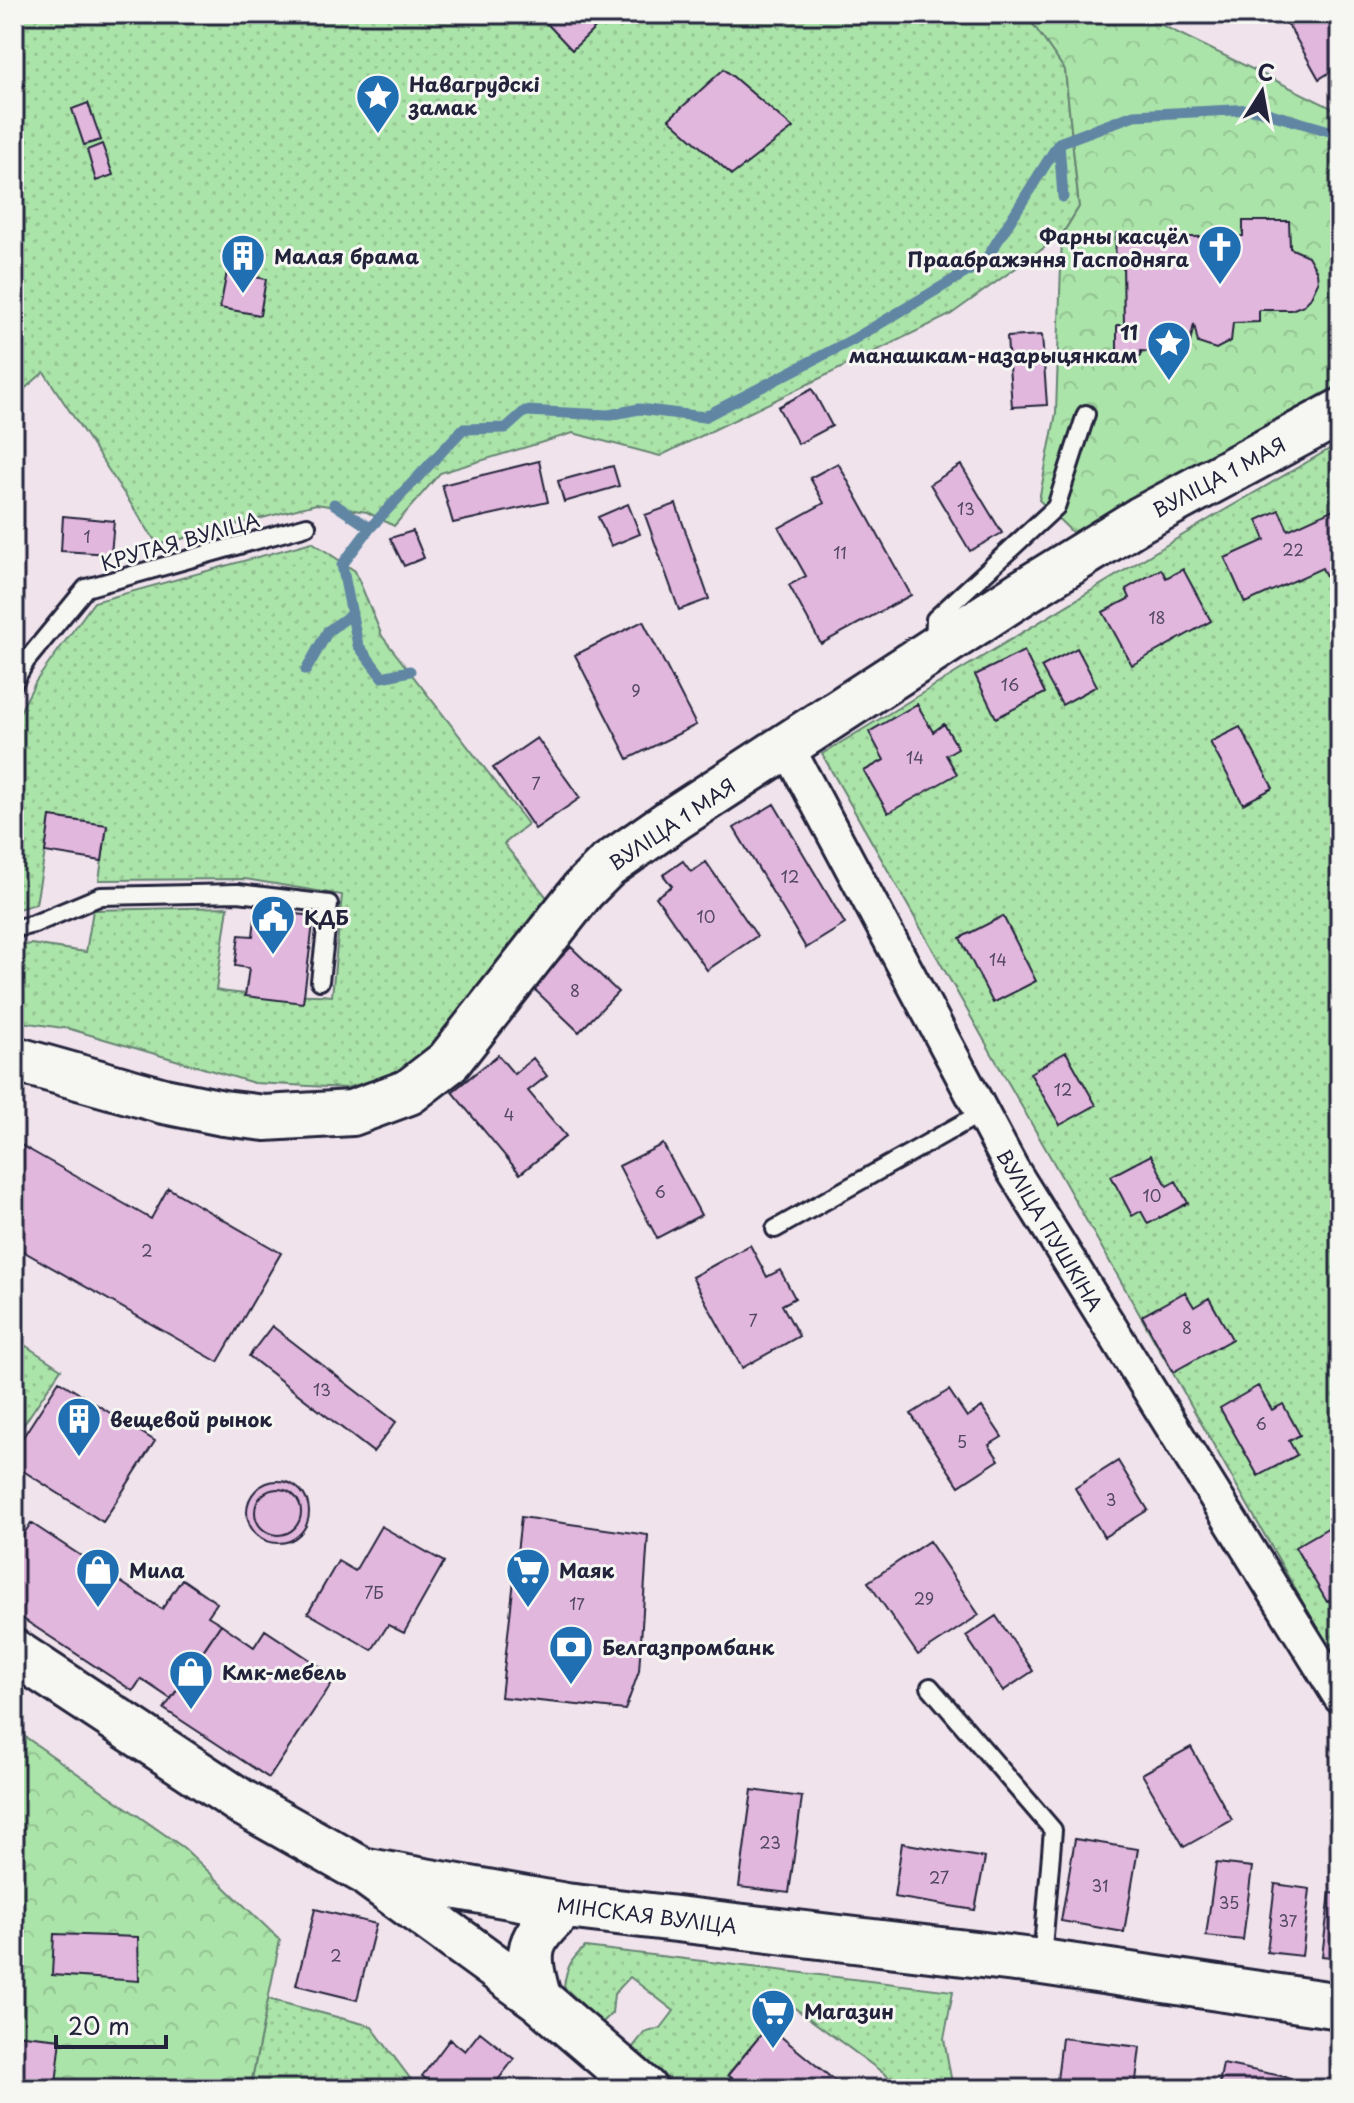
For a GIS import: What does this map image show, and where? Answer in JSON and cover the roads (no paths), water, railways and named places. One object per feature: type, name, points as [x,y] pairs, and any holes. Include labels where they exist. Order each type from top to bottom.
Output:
[{"type":"street","name":"ВУЛІЦА 1 МАЯ","points":[[14,1059],[164,1101],[265,1118],[352,1113],[409,1092],[448,1062],[583,890],[607,866],[677,817],[788,748],[1023,592],[1141,519],[1340,412]]},
{"type":"street","name":"ВУЛІЦА ПУШКІНА","points":[[788,748],[1012,1169],[1340,1697]]},
{"type":"street","name":"МІНСКАЯ ВУЛІЦА","points":[[14,1652],[243,1803],[362,1870],[566,1906],[1042,1962],[1340,2006]]},
{"type":"street","points":[[362,1870],[539,1999],[644,2089]]},
{"type":"street","points":[[539,1999],[531,1971],[532,1943],[546,1923],[566,1906]]},
{"type":"lane","points":[[934,651],[935,619],[1056,507],[1086,414]]},
{"type":"lane","name":"КРУТАЯ ВУЛІЦА","points":[[14,682],[26,661],[86,588],[307,526]]},
{"type":"lane","points":[[14,929],[34,924],[101,896],[238,893],[329,904],[320,981]]},
{"type":"lane","points":[[775,1229],[981,1113]]},
{"type":"lane","points":[[930,1687],[1053,1830],[1042,1962]]},
{"type":"waterway","points":[[334,504],[370,528],[463,429],[506,428],[525,411],[609,415],[639,409],[704,417],[854,339],[985,261],[1059,143],[1134,115],[1253,109],[1340,134]]},
{"type":"waterway","points":[[1059,143],[1063,197]]},
{"type":"waterway","points":[[370,528],[342,565],[358,645],[382,677],[410,671]]},
{"type":"waterway","points":[[306,670],[328,631],[352,614]]},
{"type":"place","name":"Навагрудскі замак","points":[[378,135]]},
{"type":"place","name":"Фарны касцёл Праабражэння Гасподняга","points":[[1220,286]]},
{"type":"place","name":"Малая брама","points":[[243,295]]},
{"type":"place","name":"11 манашкам-назарыцянкам","points":[[1169,382]]},
{"type":"place","name":"КДБ","points":[[273,956]]},
{"type":"place","name":"вещевой рынок","points":[[79,1458]]},
{"type":"place","name":"Мила","points":[[98,1609]]},
{"type":"place","name":"Маяк","points":[[528,1609]]},
{"type":"place","name":"Белгазпромбанк","points":[[571,1686]]},
{"type":"place","name":"Кмк-мебель","points":[[191,1711]]},
{"type":"place","name":"Магазин","points":[[773,2050]]}]
